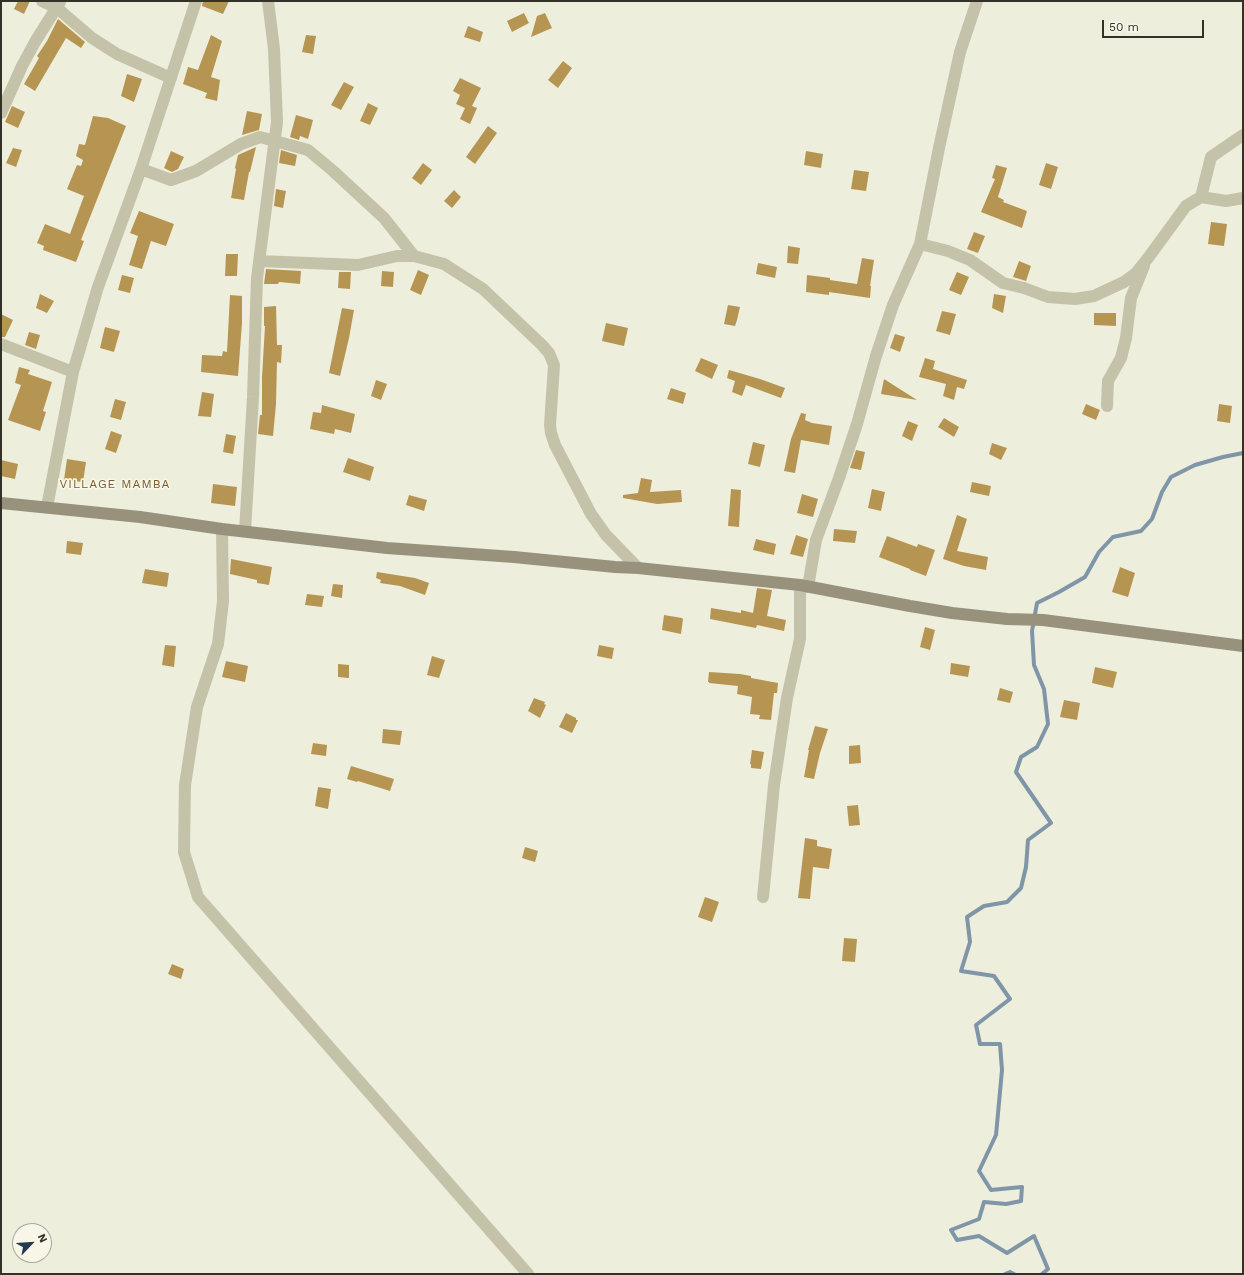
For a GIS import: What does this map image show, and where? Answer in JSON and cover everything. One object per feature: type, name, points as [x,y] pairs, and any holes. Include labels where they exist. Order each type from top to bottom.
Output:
[{"type":"street","points":[[42,1],[59,5],[92,38],[117,54],[171,78]]},
{"type":"street","points":[[47,507],[73,372],[98,287],[141,169],[196,1]]},
{"type":"street","points":[[244,531],[254,397],[257,278],[277,122],[274,49],[268,1]]},
{"type":"street","points":[[763,897],[774,785],[787,698],[800,639],[804,586],[816,540],[857,424],[876,356],[893,305],[920,244],[940,141],[960,52],[977,1]]},
{"type":"street","points":[[1,114],[22,66],[35,42],[59,5]]},
{"type":"street","points":[[920,244],[948,251],[970,260],[1003,282],[1048,297],[1075,299],[1094,296],[1124,282],[1136,273],[1186,206],[1201,196],[1211,157],[1243,135]]},
{"type":"street","points":[[141,169],[171,180],[196,171],[241,144],[260,137],[308,150],[384,218],[414,256]]},
{"type":"street","points":[[1201,196],[1226,201],[1243,198]]},
{"type":"street","points":[[259,261],[358,265],[397,256],[414,256],[444,264],[483,289],[549,353],[554,365],[550,425],[555,445],[591,514],[606,535],[638,568]]},
{"type":"street","points":[[1107,406],[1108,380],[1121,358],[1126,338],[1131,298],[1148,258]]},
{"type":"street","points":[[1,344],[73,372]]},
{"type":"street","points":[[1,503],[140,517],[222,529],[387,548],[638,568],[804,586],[952,613],[1043,620],[1243,646]]},
{"type":"street","points":[[222,529],[223,601],[218,644],[197,707],[185,786],[184,852],[198,897],[528,1274]]},
{"type":"building","points":[[18,1],[30,1],[24,14],[14,9]]},
{"type":"building","points":[[203,1],[229,1],[223,14],[202,6]]},
{"type":"building","points":[[524,13],[529,23],[512,32],[507,21]]},
{"type":"building","points":[[545,13],[552,28],[531,37],[537,16]]},
{"type":"building","points":[[58,19],[85,42],[81,48],[66,38],[35,91],[24,84],[39,58],[37,56],[47,41]]},
{"type":"building","points":[[468,26],[483,32],[480,42],[464,37]]},
{"type":"building","points":[[211,35],[222,41],[211,77],[220,80],[217,101],[205,98],[207,93],[183,84],[188,67],[198,70]]},
{"type":"building","points":[[306,35],[316,36],[313,54],[302,52]]},
{"type":"building","points":[[563,61],[572,68],[558,88],[548,80]]},
{"type":"building","points":[[127,74],[142,79],[134,102],[121,96]]},
{"type":"building","points":[[460,78],[481,88],[472,106],[477,108],[470,124],[460,119],[465,108],[456,104],[460,95],[453,91]]},
{"type":"building","points":[[344,82],[354,87],[341,110],[331,105]]},
{"type":"building","points":[[368,103],[378,108],[370,125],[360,121]]},
{"type":"building","points":[[12,106],[25,112],[18,128],[5,122]]},
{"type":"building","points":[[247,111],[262,114],[259,130],[242,135]]},
{"type":"building","points":[[296,115],[313,120],[308,139],[300,136],[299,140],[290,137]]},
{"type":"building","points":[[93,116],[108,118],[126,126],[81,240],[84,241],[76,262],[43,250],[44,246],[37,243],[45,224],[70,234],[84,196],[67,189],[77,165],[81,166],[83,160],[76,156],[79,144],[85,145]]},
{"type":"building","points":[[488,126],[497,133],[475,164],[466,157]]},
{"type":"building","points":[[256,147],[249,172],[244,200],[231,198],[238,155]]},
{"type":"building","points":[[13,148],[22,150],[16,167],[6,163]]},
{"type":"building","points":[[281,150],[297,155],[295,166],[279,163]]},
{"type":"building","points":[[171,151],[184,157],[178,169],[172,172],[164,168]]},
{"type":"building","points":[[806,151],[823,154],[821,168],[804,165]]},
{"type":"building","points":[[423,163],[432,170],[421,185],[412,178]]},
{"type":"building","points":[[1046,163],[1058,167],[1051,189],[1039,185]]},
{"type":"building","points":[[996,165],[1007,168],[998,197],[1004,200],[1003,202],[1027,211],[1022,228],[981,212],[995,179],[992,178]]},
{"type":"building","points":[[854,170],[869,172],[866,191],[851,189]]},
{"type":"building","points":[[276,189],[286,191],[283,208],[274,206]]},
{"type":"building","points":[[454,190],[461,197],[452,208],[444,201]]},
{"type":"building","points":[[139,211],[174,224],[166,246],[151,241],[142,269],[129,265],[138,236],[130,233]]},
{"type":"building","points":[[1211,222],[1227,224],[1224,246],[1208,244]]},
{"type":"building","points":[[974,232],[985,236],[978,253],[967,249]]},
{"type":"building","points":[[788,246],[800,248],[798,264],[787,263]]},
{"type":"building","points":[[226,254],[238,254],[237,276],[225,276]]},
{"type":"building","points":[[862,258],[874,260],[870,286],[870,298],[829,292],[829,295],[806,292],[807,275],[857,284]]},
{"type":"building","points":[[1019,261],[1031,266],[1026,281],[1013,277]]},
{"type":"building","points":[[758,263],[777,267],[775,278],[756,274]]},
{"type":"building","points":[[266,269],[301,271],[300,284],[279,282],[278,284],[264,284]]},
{"type":"building","points":[[418,270],[429,275],[421,295],[410,290]]},
{"type":"building","points":[[382,271],[394,272],[393,287],[381,286]]},
{"type":"building","points":[[339,272],[351,272],[350,289],[338,288]]},
{"type":"building","points":[[957,272],[969,277],[961,295],[949,290]]},
{"type":"building","points":[[122,275],[134,278],[130,293],[118,290]]},
{"type":"building","points":[[40,294],[54,301],[47,313],[36,308]]},
{"type":"building","points":[[994,294],[1006,296],[1003,313],[992,308]]},
{"type":"building","points":[[230,295],[242,296],[242,323],[238,376],[201,372],[202,355],[222,356],[223,351],[227,352]]},
{"type":"building","points":[[728,305],[740,307],[735,326],[724,324]]},
{"type":"building","points":[[276,306],[277,345],[282,345],[281,363],[277,362],[276,404],[273,436],[258,434],[260,415],[262,415],[262,377],[265,326],[264,307]]},
{"type":"building","points":[[342,308],[354,310],[340,376],[329,373]]},
{"type":"building","points":[[942,311],[956,314],[950,335],[936,331]]},
{"type":"building","points":[[1094,313],[1116,313],[1116,326],[1094,325]]},
{"type":"building","points":[[1,314],[13,320],[5,337],[1,337]]},
{"type":"building","points":[[606,323],[628,328],[624,346],[602,341]]},
{"type":"building","points":[[105,327],[120,331],[114,352],[100,348]]},
{"type":"building","points":[[29,332],[40,335],[36,349],[25,345]]},
{"type":"building","points":[[895,334],[905,337],[900,352],[890,348]]},
{"type":"building","points":[[701,358],[718,365],[712,379],[695,371]]},
{"type":"building","points":[[925,358],[935,361],[933,369],[967,380],[964,389],[957,387],[954,400],[943,396],[946,384],[919,377]]},
{"type":"building","points":[[19,367],[30,370],[28,374],[52,382],[43,411],[46,412],[40,431],[8,420],[21,385],[15,383]]},
{"type":"building","points":[[729,370],[785,388],[781,398],[746,385],[742,396],[732,392],[735,381],[727,378]]},
{"type":"building","points":[[884,379],[917,400],[881,394]]},
{"type":"building","points":[[376,380],[387,384],[381,400],[371,396]]},
{"type":"building","points":[[671,388],[686,393],[683,404],[667,399]]},
{"type":"building","points":[[202,392],[214,394],[211,417],[198,416]]},
{"type":"building","points":[[115,399],[126,402],[121,420],[110,417]]},
{"type":"building","points":[[1086,404],[1100,410],[1096,420],[1082,414]]},
{"type":"building","points":[[1219,404],[1232,406],[1230,423],[1217,421]]},
{"type":"building","points":[[322,405],[355,414],[351,433],[335,429],[334,434],[310,429],[313,412],[321,413]]},
{"type":"building","points":[[801,413],[806,414],[805,420],[812,423],[832,426],[829,445],[801,440],[795,473],[784,471],[791,439]]},
{"type":"building","points":[[944,418],[959,427],[954,437],[938,427]]},
{"type":"building","points":[[908,421],[918,425],[912,441],[902,436]]},
{"type":"building","points":[[111,431],[122,435],[116,453],[105,449]]},
{"type":"building","points":[[226,434],[236,436],[233,454],[223,452]]},
{"type":"building","points":[[753,442],[765,445],[760,467],[748,464]]},
{"type":"building","points":[[992,443],[1007,448],[1001,460],[989,454]]},
{"type":"building","points":[[856,450],[865,452],[861,470],[850,468]]},
{"type":"building","points":[[348,458],[374,467],[370,481],[343,472]]},
{"type":"building","points":[[67,459],[86,462],[83,482],[64,480]]},
{"type":"building","points":[[1,460],[18,464],[15,479],[1,476]]},
{"type":"building","points":[[641,478],[652,480],[650,492],[681,490],[682,502],[657,504],[623,498],[623,495],[638,493]]},
{"type":"building","points":[[972,482],[991,486],[989,496],[970,492]]},
{"type":"building","points":[[213,484],[237,487],[235,506],[211,503]]},
{"type":"building","points":[[731,489],[741,490],[739,527],[728,526]]},
{"type":"building","points":[[872,489],[885,492],[881,511],[868,508]]},
{"type":"building","points":[[802,494],[818,499],[813,517],[797,513]]},
{"type":"building","points":[[409,495],[427,500],[424,511],[406,505]]},
{"type":"building","points":[[957,515],[967,519],[957,551],[988,557],[986,570],[964,566],[943,559]]},
{"type":"building","points":[[834,529],[857,531],[855,543],[833,541]]},
{"type":"building","points":[[796,535],[808,539],[803,557],[790,554]]},
{"type":"building","points":[[887,536],[917,547],[918,544],[935,550],[926,576],[879,557]]},
{"type":"building","points":[[756,539],[776,544],[774,555],[753,550]]},
{"type":"building","points":[[67,541],[83,543],[81,555],[66,553]]},
{"type":"building","points":[[231,559],[272,567],[269,585],[257,583],[257,580],[230,574]]},
{"type":"building","points":[[1120,567],[1135,573],[1128,597],[1112,592]]},
{"type":"building","points":[[145,569],[169,573],[167,587],[142,583]]},
{"type":"building","points":[[377,572],[415,578],[429,583],[425,595],[400,586],[380,583],[381,580],[376,578]]},
{"type":"building","points":[[333,584],[343,585],[342,598],[331,596]]},
{"type":"building","points":[[757,588],[772,590],[767,616],[786,620],[784,631],[757,625],[756,628],[710,619],[711,608],[741,613],[741,610],[753,613]]},
{"type":"building","points":[[307,594],[324,596],[322,607],[305,605]]},
{"type":"building","points":[[664,615],[683,619],[681,634],[662,630]]},
{"type":"building","points":[[925,627],[935,630],[930,650],[920,647]]},
{"type":"building","points":[[165,645],[176,646],[174,667],[162,665]]},
{"type":"building","points":[[599,645],[614,648],[612,659],[597,656]]},
{"type":"building","points":[[432,656],[445,660],[439,678],[427,675]]},
{"type":"building","points":[[226,661],[248,666],[245,682],[222,677]]},
{"type":"building","points":[[951,663],[970,666],[968,677],[950,674]]},
{"type":"building","points":[[338,664],[349,665],[349,678],[338,677]]},
{"type":"building","points":[[1095,667],[1117,672],[1113,688],[1092,683]]},
{"type":"building","points":[[709,672],[740,674],[751,676],[751,678],[778,683],[777,693],[774,693],[771,720],[759,719],[760,715],[750,714],[752,697],[737,694],[738,686],[709,683]]},
{"type":"building","points":[[1000,688],[1013,692],[1010,703],[997,700]]},
{"type":"building","points":[[534,698],[545,702],[544,704],[546,705],[540,718],[528,711]]},
{"type":"building","points":[[1064,700],[1080,703],[1077,720],[1060,717]]},
{"type":"building","points":[[566,713],[578,720],[572,733],[559,727]]},
{"type":"building","points":[[815,726],[828,729],[820,753],[814,779],[804,777],[808,750]]},
{"type":"building","points":[[383,729],[402,731],[400,745],[382,743]]},
{"type":"building","points":[[313,743],[327,745],[326,756],[311,754]]},
{"type":"building","points":[[860,745],[861,763],[849,764],[849,746]]},
{"type":"building","points":[[752,750],[764,752],[761,769],[751,768],[750,764]]},
{"type":"building","points":[[351,766],[394,779],[390,791],[347,779]]},
{"type":"building","points":[[318,787],[331,789],[328,809],[315,806]]},
{"type":"building","points":[[858,805],[860,825],[849,826],[847,806]]},
{"type":"building","points":[[805,838],[817,840],[817,846],[832,849],[829,869],[813,867],[810,899],[798,898]]},
{"type":"building","points":[[525,847],[538,851],[535,862],[522,858]]},
{"type":"building","points":[[705,897],[719,902],[712,922],[698,917]]},
{"type":"building","points":[[844,938],[857,939],[855,962],[842,961]]},
{"type":"building","points":[[172,964],[184,969],[181,979],[168,974]]},
{"type":"waterway","points":[[1042,1274],[1048,1269],[1034,1236],[1007,1253],[979,1236],[957,1240],[951,1230],[979,1219],[984,1202],[1006,1204],[1021,1201],[1022,1187],[991,1190],[979,1171],[996,1135],[1002,1070],[1000,1044],[980,1044],[976,1025],[1010,999],[994,976],[961,971],[970,942],[967,917],[984,906],[1007,902],[1021,888],[1026,867],[1028,840],[1051,823],[1016,772],[1021,757],[1037,747],[1048,724],[1044,689],[1034,665],[1032,631],[1037,603],[1085,577],[1099,552],[1113,537],[1141,531],[1152,519],[1162,492],[1171,477],[1195,465],[1243,453]]},
{"type":"waterway","points":[[1005,1274],[1010,1272],[1014,1274]]},
{"type":"district","name":"VILLAGE MAMBA","points":[[115,484]]}]
